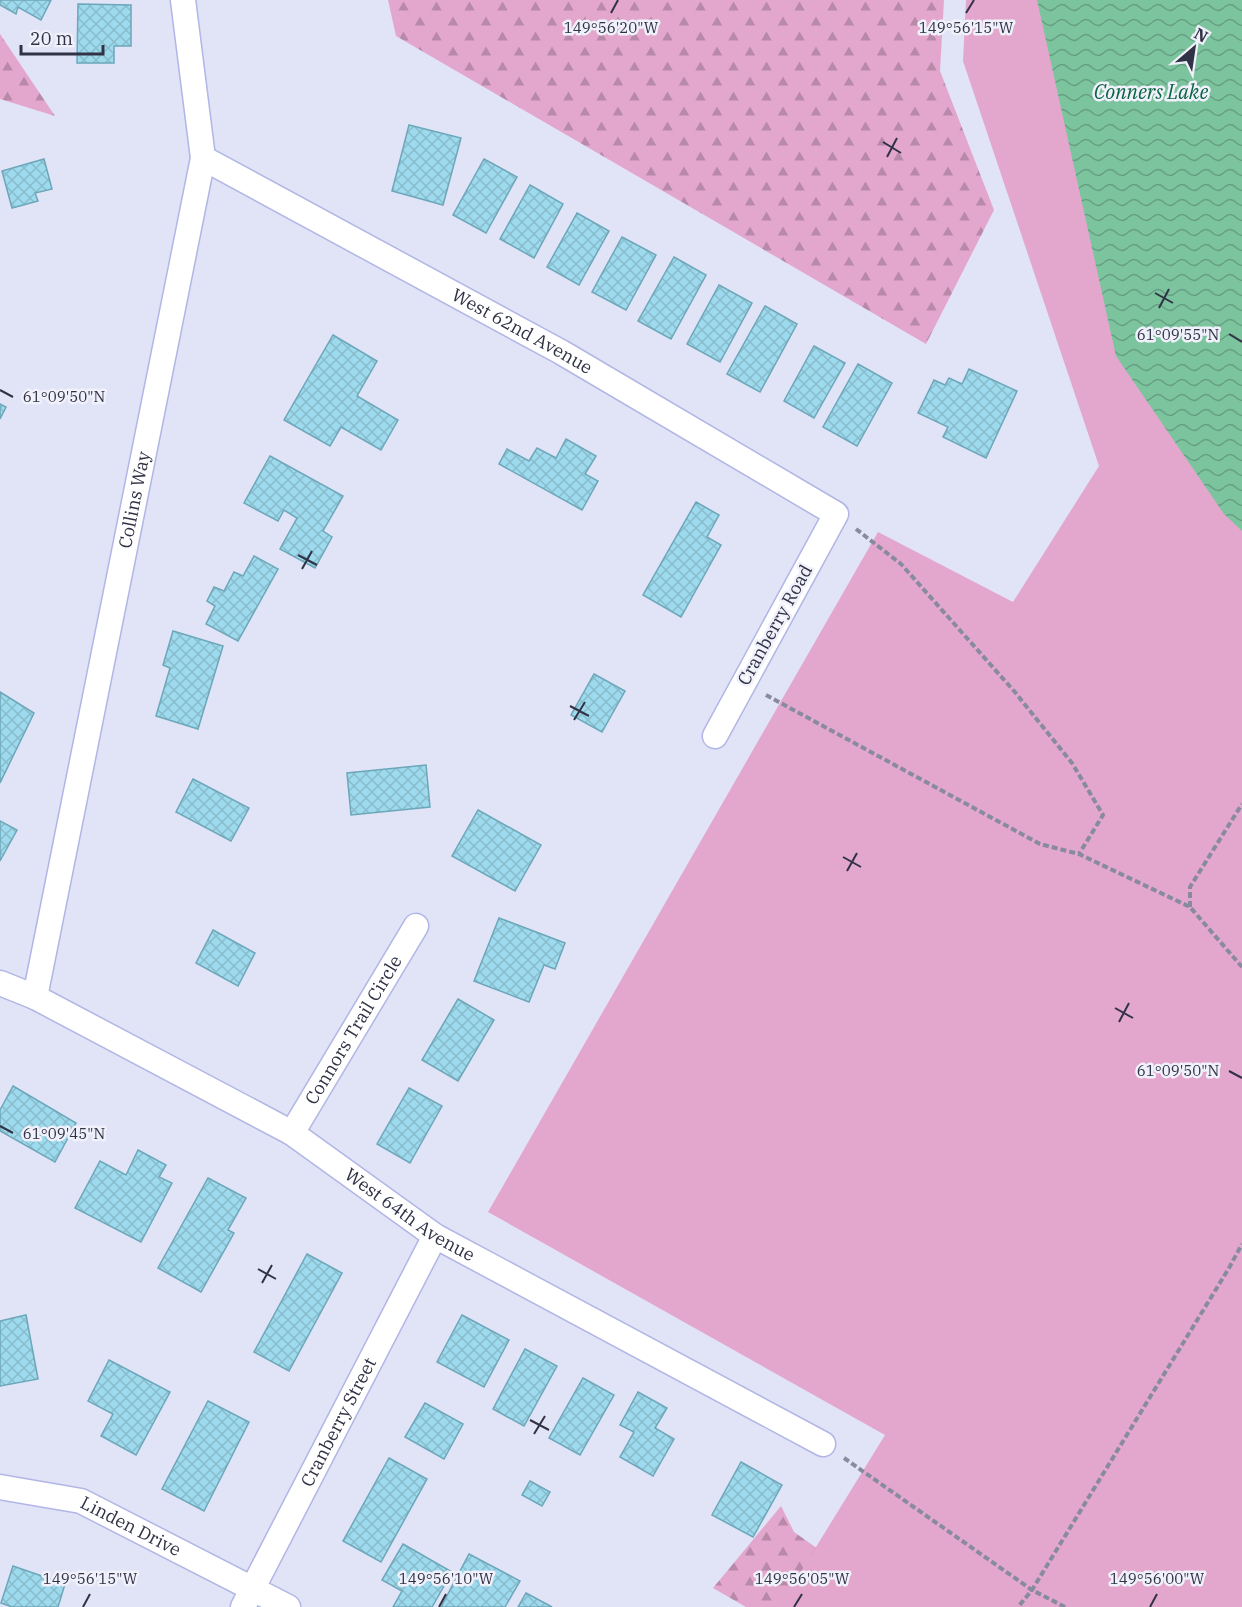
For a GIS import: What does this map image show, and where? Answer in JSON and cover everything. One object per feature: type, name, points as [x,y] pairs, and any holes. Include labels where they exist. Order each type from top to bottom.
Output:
[{"type":"street","name":"Collins Way","points":[[35,997],[203,158],[183,0]]},
{"type":"street","name":"West 62nd Avenue","points":[[203,158],[561,352],[836,514]]},
{"type":"street","name":"Cranberry Road","points":[[715,736],[836,514]]},
{"type":"street","name":"Connors Trail Circle","points":[[292,1133],[416,926]]},
{"type":"street","name":"West 64th Avenue","points":[[0,983],[35,997],[292,1133],[435,1236],[823,1444]]},
{"type":"street","name":"Cranberry Street","points":[[248,1598],[435,1236]]},
{"type":"street","name":"Linden Drive","points":[[0,1487],[81,1501],[248,1598],[288,1607]]},
{"type":"path","points":[[836,514],[901,564],[1014,691],[1072,763],[1103,815],[1079,854]]},
{"type":"path","points":[[744,683],[1040,844],[1079,854],[1190,907],[1242,966]]},
{"type":"path","points":[[1190,907],[1190,887],[1242,804]]},
{"type":"path","points":[[1018,1607],[1032,1590],[1242,1244]]},
{"type":"path","points":[[823,1444],[1032,1590],[1065,1607]]},
{"type":"green space","points":[[388,0],[944,0],[940,71],[994,210],[926,344],[396,36]]},
{"type":"green space","points":[[966,0],[1242,0],[1242,1607],[779,1607],[885,1435],[488,1212],[878,532],[1013,602],[1099,466],[963,61]]},
{"type":"green space","points":[[0,34],[55,116],[0,99]]},
{"type":"green space","points":[[781,1506],[794,1532],[872,1587],[890,1607],[746,1607],[713,1588]]},
{"type":"water","name":"Conners Lake","points":[[1037,0],[1242,0],[1242,531],[1224,514],[1116,356]]},
{"type":"building","points":[[0,0],[51,0],[41,20],[18,7],[16,14],[0,5]]},
{"type":"building","points":[[78,4],[131,5],[131,46],[114,46],[114,63],[77,63]]},
{"type":"building","points":[[409,125],[461,138],[443,205],[392,191]]},
{"type":"building","points":[[44,159],[52,189],[35,193],[38,201],[12,208],[2,171]]},
{"type":"building","points":[[484,159],[517,177],[486,233],[453,215]]},
{"type":"building","points":[[530,185],[563,204],[534,258],[500,239]]},
{"type":"building","points":[[577,213],[609,231],[579,285],[547,267]]},
{"type":"building","points":[[622,237],[656,255],[626,310],[592,292]]},
{"type":"building","points":[[674,257],[706,275],[671,339],[638,321]]},
{"type":"building","points":[[719,285],[752,303],[720,362],[687,344]]},
{"type":"building","points":[[765,306],[797,324],[760,392],[727,374]]},
{"type":"building","points":[[333,335],[377,361],[357,396],[398,420],[381,450],[341,427],[330,446],[284,420]]},
{"type":"building","points":[[814,346],[845,363],[814,418],[784,401]]},
{"type":"building","points":[[858,364],[892,383],[857,446],[823,427]]},
{"type":"building","points":[[969,369],[1017,391],[986,458],[943,437],[948,427],[918,413],[934,380],[945,385],[949,378],[962,384]]},
{"type":"building","points":[[0,404],[6,407],[0,419]]},
{"type":"building","points":[[566,439],[596,456],[585,474],[598,481],[582,510],[499,464],[507,449],[529,461],[537,448],[556,458]]},
{"type":"building","points":[[270,456],[343,496],[323,531],[332,537],[315,568],[280,549],[297,518],[284,510],[278,521],[244,503]]},
{"type":"building","points":[[696,502],[719,515],[707,537],[721,545],[681,617],[643,595]]},
{"type":"building","points":[[254,556],[278,569],[238,641],[206,624],[215,606],[207,601],[214,587],[224,591],[234,572],[243,576]]},
{"type":"building","points":[[173,631],[223,646],[198,729],[156,716],[170,668],[163,665]]},
{"type":"building","points":[[594,674],[625,691],[602,732],[571,715]]},
{"type":"building","points":[[0,692],[34,713],[0,783]]},
{"type":"building","points":[[426,765],[430,807],[351,815],[347,773]]},
{"type":"building","points":[[193,779],[249,808],[231,841],[176,812]]},
{"type":"building","points":[[478,810],[541,845],[515,891],[452,856]]},
{"type":"building","points":[[0,821],[17,830],[0,861]]},
{"type":"building","points":[[499,918],[565,943],[555,969],[544,965],[529,1002],[474,981]]},
{"type":"building","points":[[213,930],[255,953],[238,986],[196,963]]},
{"type":"building","points":[[458,999],[494,1020],[458,1081],[422,1060]]},
{"type":"building","points":[[13,1086],[76,1123],[55,1162],[0,1131],[0,1110]]},
{"type":"building","points":[[409,1088],[442,1106],[410,1163],[377,1144]]},
{"type":"building","points":[[138,1150],[166,1165],[159,1177],[172,1183],[141,1242],[75,1208],[100,1161],[126,1175]]},
{"type":"building","points":[[208,1178],[246,1198],[228,1230],[234,1233],[201,1292],[158,1268]]},
{"type":"building","points":[[307,1254],[342,1273],[289,1371],[254,1352]]},
{"type":"building","points":[[26,1315],[38,1379],[0,1386],[0,1321]]},
{"type":"building","points":[[462,1315],[509,1340],[484,1387],[437,1362]]},
{"type":"building","points":[[525,1349],[557,1366],[524,1426],[493,1409]]},
{"type":"building","points":[[109,1360],[170,1392],[136,1455],[101,1436],[113,1414],[88,1401]]},
{"type":"building","points":[[583,1378],[614,1395],[580,1455],[549,1438]]},
{"type":"building","points":[[638,1392],[667,1408],[655,1428],[674,1439],[653,1476],[620,1457],[634,1432],[620,1425]]},
{"type":"building","points":[[208,1401],[249,1422],[204,1511],[162,1489]]},
{"type":"building","points":[[425,1403],[463,1424],[444,1459],[405,1437]]},
{"type":"building","points":[[389,1458],[427,1479],[381,1562],[343,1541]]},
{"type":"building","points":[[741,1462],[782,1485],[753,1537],[712,1515]]},
{"type":"building","points":[[530,1481],[550,1492],[542,1506],[522,1495]]},
{"type":"building","points":[[403,1544],[452,1572],[432,1607],[393,1607],[402,1591],[382,1580]]},
{"type":"building","points":[[469,1554],[520,1581],[505,1607],[441,1607]]},
{"type":"building","points":[[13,1566],[65,1584],[58,1607],[12,1607],[1,1603]]},
{"type":"building","points":[[526,1593],[552,1607],[518,1607]]}]
